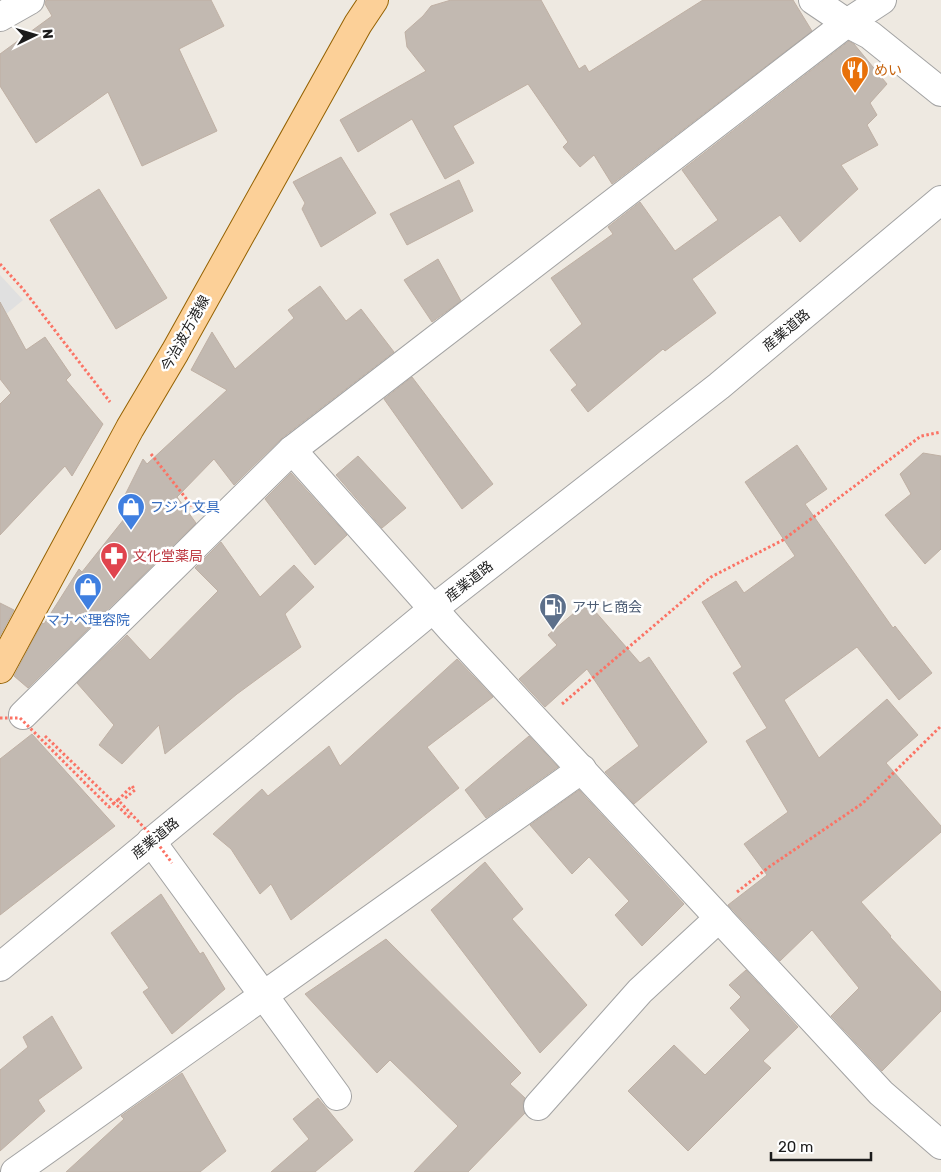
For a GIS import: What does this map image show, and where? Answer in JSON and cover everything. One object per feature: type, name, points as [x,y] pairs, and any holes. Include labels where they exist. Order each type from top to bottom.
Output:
[{"type":"main road","name":"今治波方港線","points":[[0,669],[130,428],[175,352],[358,24],[374,0]]},
{"type":"street","points":[[812,0],[847,23],[870,35],[941,92]]},
{"type":"street","points":[[8,715],[211,530],[292,450],[847,23],[882,0]]},
{"type":"street","name":"産業道路","points":[[0,967],[433,609],[719,386],[941,200]]},
{"type":"street","points":[[292,450],[433,609],[881,1093],[941,1145]]},
{"type":"street","points":[[16,1172],[582,769]]},
{"type":"street","points":[[151,841],[337,1096]]},
{"type":"street","points":[[538,1106],[640,991],[716,914]]},
{"type":"path","points":[[0,264],[23,290],[211,530]]},
{"type":"path","points":[[539,724],[711,577],[783,540],[921,436],[941,432]]},
{"type":"path","points":[[8,715],[20,718],[109,807],[132,786],[135,790],[124,799]]},
{"type":"path","points":[[8,715],[151,841]]},
{"type":"path","points":[[716,914],[769,866],[863,803],[941,726]]},
{"type":"path","points":[[118,800],[153,836],[172,863]]},
{"type":"shaded area","points":[[0,275],[23,300],[0,319]]},
{"type":"building","points":[[46,0],[211,0],[224,26],[179,49],[217,131],[142,166],[108,92],[36,143],[0,86],[0,54],[52,16],[45,4]]},
{"type":"building","points":[[451,0],[541,0],[579,69],[585,65],[589,72],[703,0],[793,0],[812,31],[612,184],[594,155],[580,167],[563,147],[568,142],[528,84],[453,126],[474,163],[445,179],[412,119],[358,152],[340,120],[426,71],[407,47],[405,32],[431,6]]},
{"type":"building","points":[[849,41],[854,44],[887,84],[870,103],[877,115],[867,125],[878,145],[841,165],[858,189],[800,242],[780,215],[692,279],[716,313],[665,351],[663,349],[588,412],[571,390],[577,385],[550,350],[582,324],[551,278],[613,234],[608,227],[640,202],[675,251],[718,220],[682,170]]},
{"type":"building","points":[[341,157],[376,213],[321,247],[302,209],[305,203],[293,182]]},
{"type":"building","points":[[459,180],[473,211],[407,245],[390,214]]},
{"type":"building","points":[[99,189],[167,298],[116,329],[50,220]]},
{"type":"building","points":[[438,259],[461,301],[432,322],[404,280]]},
{"type":"building","points":[[320,286],[346,321],[361,309],[394,352],[282,438],[234,485],[214,459],[177,497],[196,523],[28,688],[14,676],[42,623],[44,624],[79,569],[82,572],[132,509],[122,501],[143,459],[147,464],[227,390],[191,370],[212,332],[235,369],[294,318],[288,310]]},
{"type":"building","points":[[0,302],[26,350],[45,337],[71,375],[66,380],[103,424],[72,476],[65,466],[0,535],[0,404],[11,393],[0,379]]},
{"type":"building","points":[[412,377],[493,484],[462,509],[384,399]]},
{"type":"building","points":[[797,445],[827,489],[805,504],[893,628],[895,626],[932,673],[899,700],[857,647],[784,700],[819,758],[887,699],[918,735],[886,763],[941,826],[941,832],[861,902],[890,937],[941,992],[941,1011],[882,1071],[831,1016],[859,988],[812,930],[780,961],[728,905],[767,875],[744,844],[788,812],[746,741],[767,728],[733,673],[742,667],[702,602],[736,581],[744,593],[795,556],[745,482]]},
{"type":"building","points":[[923,453],[941,456],[941,549],[925,564],[885,515],[911,494],[900,474]]},
{"type":"building","points":[[358,456],[406,508],[382,528],[336,475]]},
{"type":"building","points":[[291,473],[347,535],[315,565],[265,499]]},
{"type":"building","points":[[221,542],[260,597],[294,565],[314,587],[285,614],[301,647],[237,694],[165,754],[159,725],[122,764],[99,745],[114,725],[77,683],[127,635],[150,660],[218,591],[195,568]]},
{"type":"building","points":[[587,602],[640,663],[649,657],[707,742],[634,804],[605,772],[639,746],[587,669],[545,707],[519,679],[557,645],[548,635]]},
{"type":"building","points":[[0,603],[14,610],[0,636]]},
{"type":"building","points":[[457,659],[493,697],[427,747],[459,788],[291,920],[271,884],[260,894],[231,849],[213,834],[262,789],[268,796],[329,746],[340,766]]},
{"type":"building","points":[[32,734],[115,826],[0,915],[0,759]]},
{"type":"building","points":[[529,736],[558,767],[486,818],[465,790]]},
{"type":"building","points":[[579,790],[684,904],[642,946],[615,915],[629,901],[589,857],[572,874],[530,825]]},
{"type":"building","points":[[485,862],[523,909],[512,919],[587,1005],[540,1053],[431,910]]},
{"type":"building","points":[[161,894],[200,954],[203,952],[225,989],[172,1034],[143,992],[149,988],[111,933]]},
{"type":"building","points":[[386,939],[521,1073],[510,1084],[525,1098],[523,1103],[525,1113],[468,1172],[414,1172],[458,1126],[390,1060],[377,1073],[305,994]]},
{"type":"building","points":[[746,970],[798,1027],[763,1061],[771,1068],[688,1151],[628,1091],[674,1045],[705,1075],[750,1030],[730,1008],[741,997],[729,985]]},
{"type":"building","points":[[52,1016],[82,1068],[38,1100],[45,1111],[0,1151],[0,1070],[28,1047],[23,1037]]},
{"type":"building","points":[[182,1073],[226,1151],[200,1172],[66,1172],[124,1119],[121,1116]]},
{"type":"building","points":[[318,1098],[353,1140],[315,1172],[271,1172],[309,1139],[293,1119]]},
{"type":"place","name":"めい","points":[[855,94]]},
{"type":"place","name":"フジイ文具","points":[[131,531]]},
{"type":"place","name":"文化堂薬局","points":[[114,580]]},
{"type":"place","name":"マナベ理容院","points":[[88,611]]},
{"type":"place","name":"アサヒ商会","points":[[553,631]]}]
